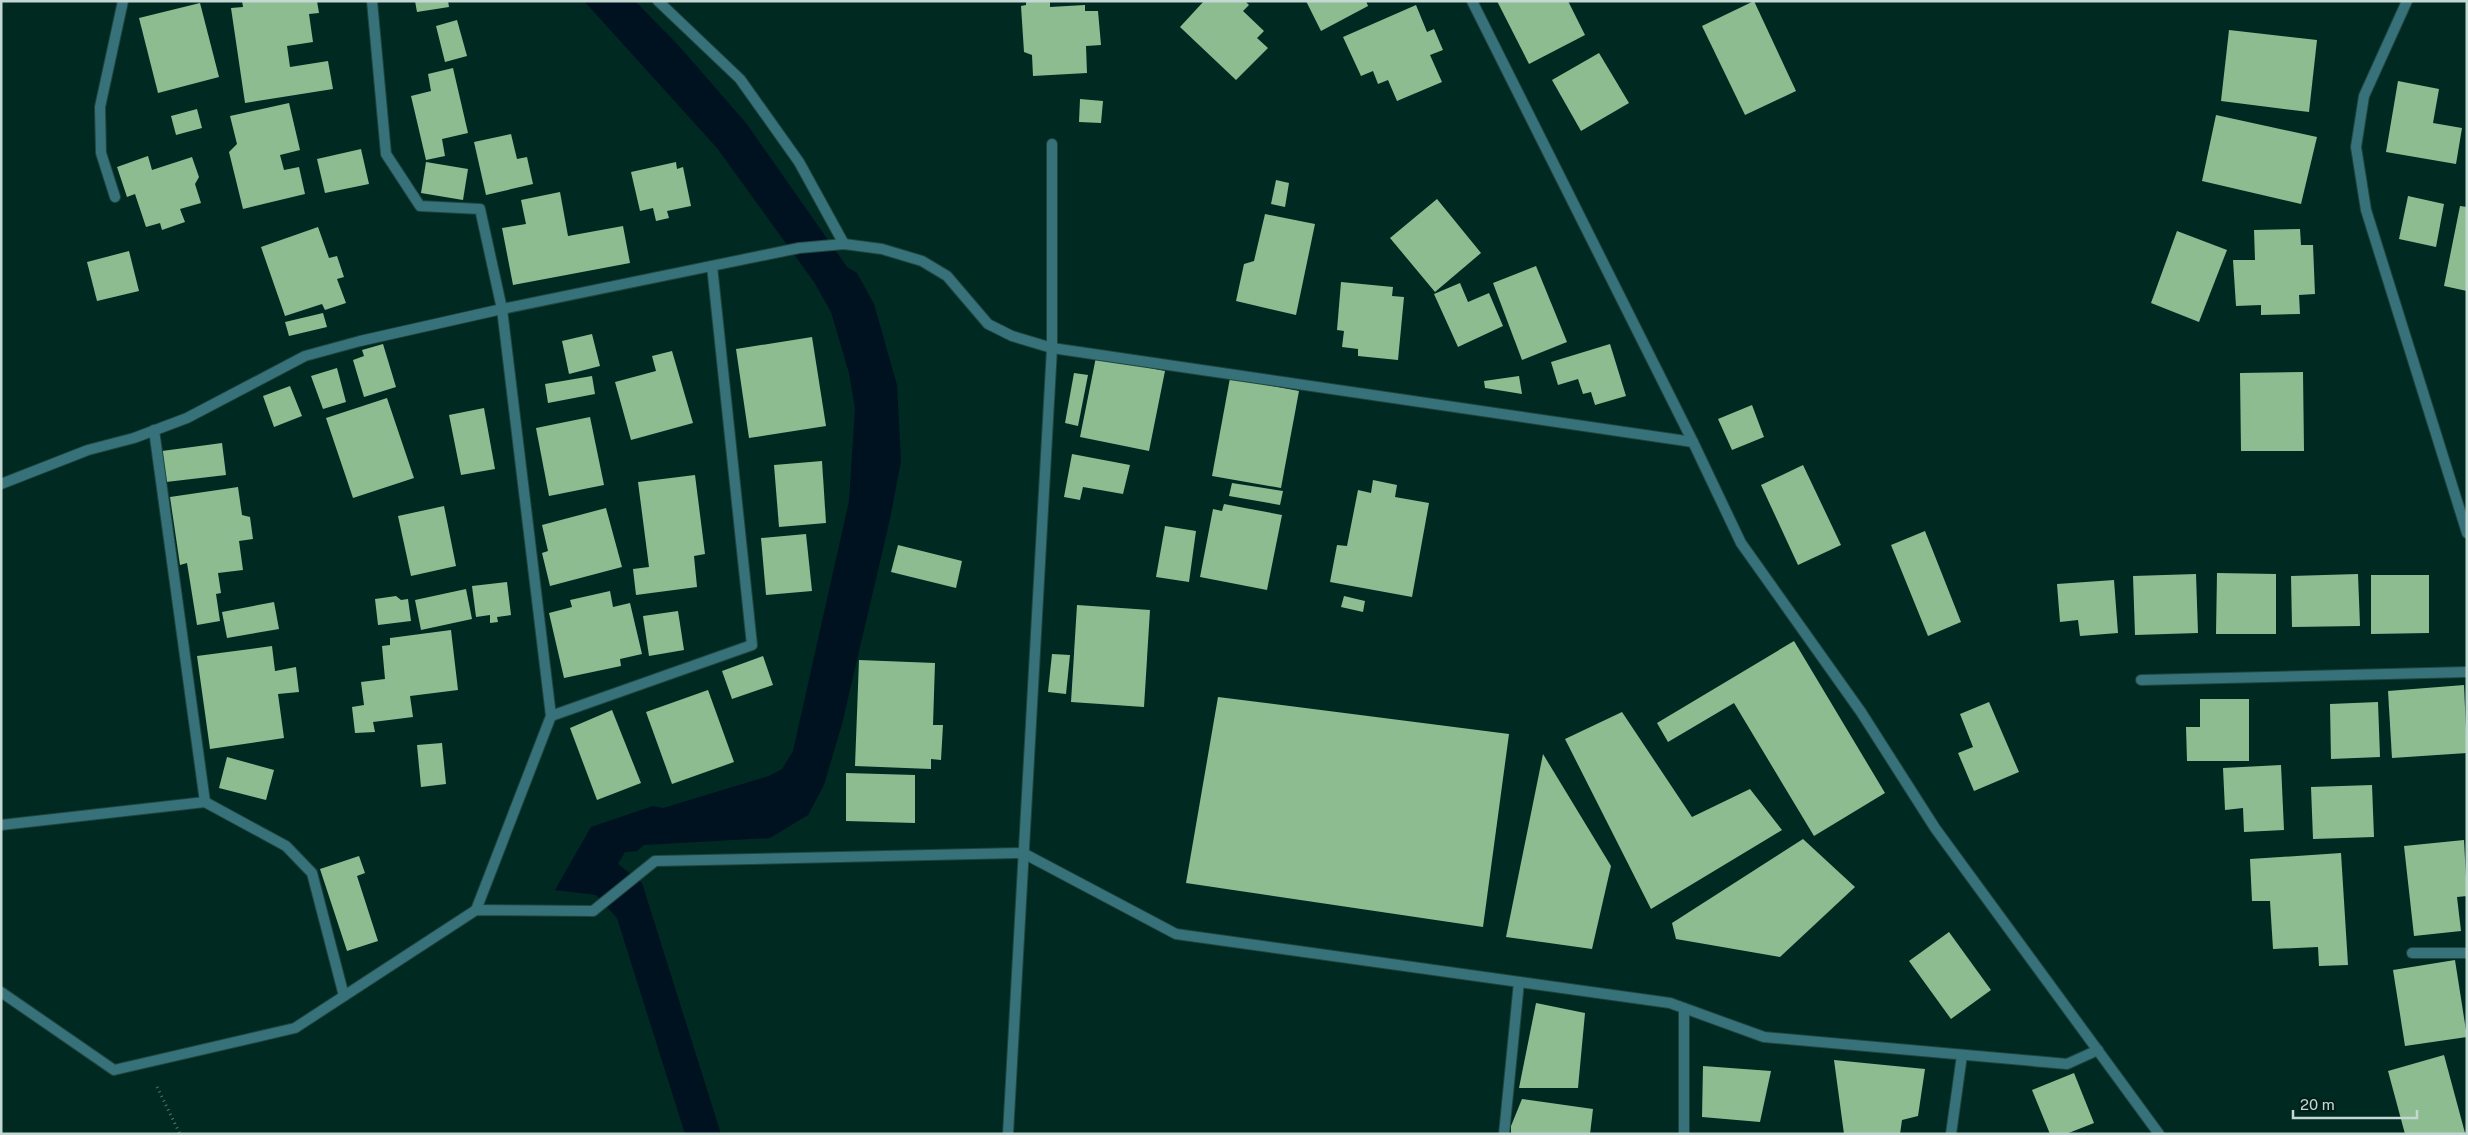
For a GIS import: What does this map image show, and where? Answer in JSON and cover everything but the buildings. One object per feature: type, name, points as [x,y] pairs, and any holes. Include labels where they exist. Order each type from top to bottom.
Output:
[{"type":"street","points":[[115,197],[101,153],[100,107],[123,1]]},
{"type":"street","points":[[372,1],[386,154],[420,206],[480,209],[502,309],[551,716],[476,910]]},
{"type":"street","points":[[658,1],[740,79],[798,162],[844,244]]},
{"type":"street","points":[[1472,1],[1693,442],[1741,543],[1860,712],[1936,828],[2159,1134]]},
{"type":"street","points":[[2408,1],[2364,96],[2356,146],[2366,210],[2467,533]]},
{"type":"street","points":[[1008,1134],[1052,348],[1052,144]]},
{"type":"street","points":[[1,484],[88,450],[134,438],[187,418],[305,356],[360,341],[502,309],[799,248],[844,244],[882,249],[922,261],[947,276],[988,324],[1012,336],[1052,348],[1693,442]]},
{"type":"street","points":[[551,716],[752,645],[712,266]]},
{"type":"street","points":[[154,430],[205,802]]},
{"type":"street","points":[[2142,680],[2467,672]]},
{"type":"street","points":[[1,825],[205,802],[286,846],[312,874],[344,996]]},
{"type":"street","points":[[1,992],[114,1070],[295,1028],[476,910],[593,911],[654,861],[1023,853],[1176,934],[1670,1003],[1764,1037],[2067,1064],[2098,1050]]},
{"type":"street","points":[[2412,953],[2467,953]]},
{"type":"street","points":[[1504,1134],[1519,982]]},
{"type":"street","points":[[1684,1008],[1684,1134]]},
{"type":"street","points":[[1951,1134],[1962,1055]]},
{"type":"path","points":[[145,1063],[180,1134]]},
{"type":"water","points":[[584,1],[635,1],[679,46],[746,123],[847,267],[857,273],[874,304],[897,385],[901,461],[890,519],[842,724],[824,785],[808,815],[770,838],[644,845],[637,851],[625,852],[618,864],[642,883],[721,1134],[685,1134],[617,918],[596,895],[555,890],[591,827],[653,806],[663,808],[769,776],[782,769],[793,751],[849,501],[855,409],[849,373],[831,312],[814,282],[717,148]]}]
